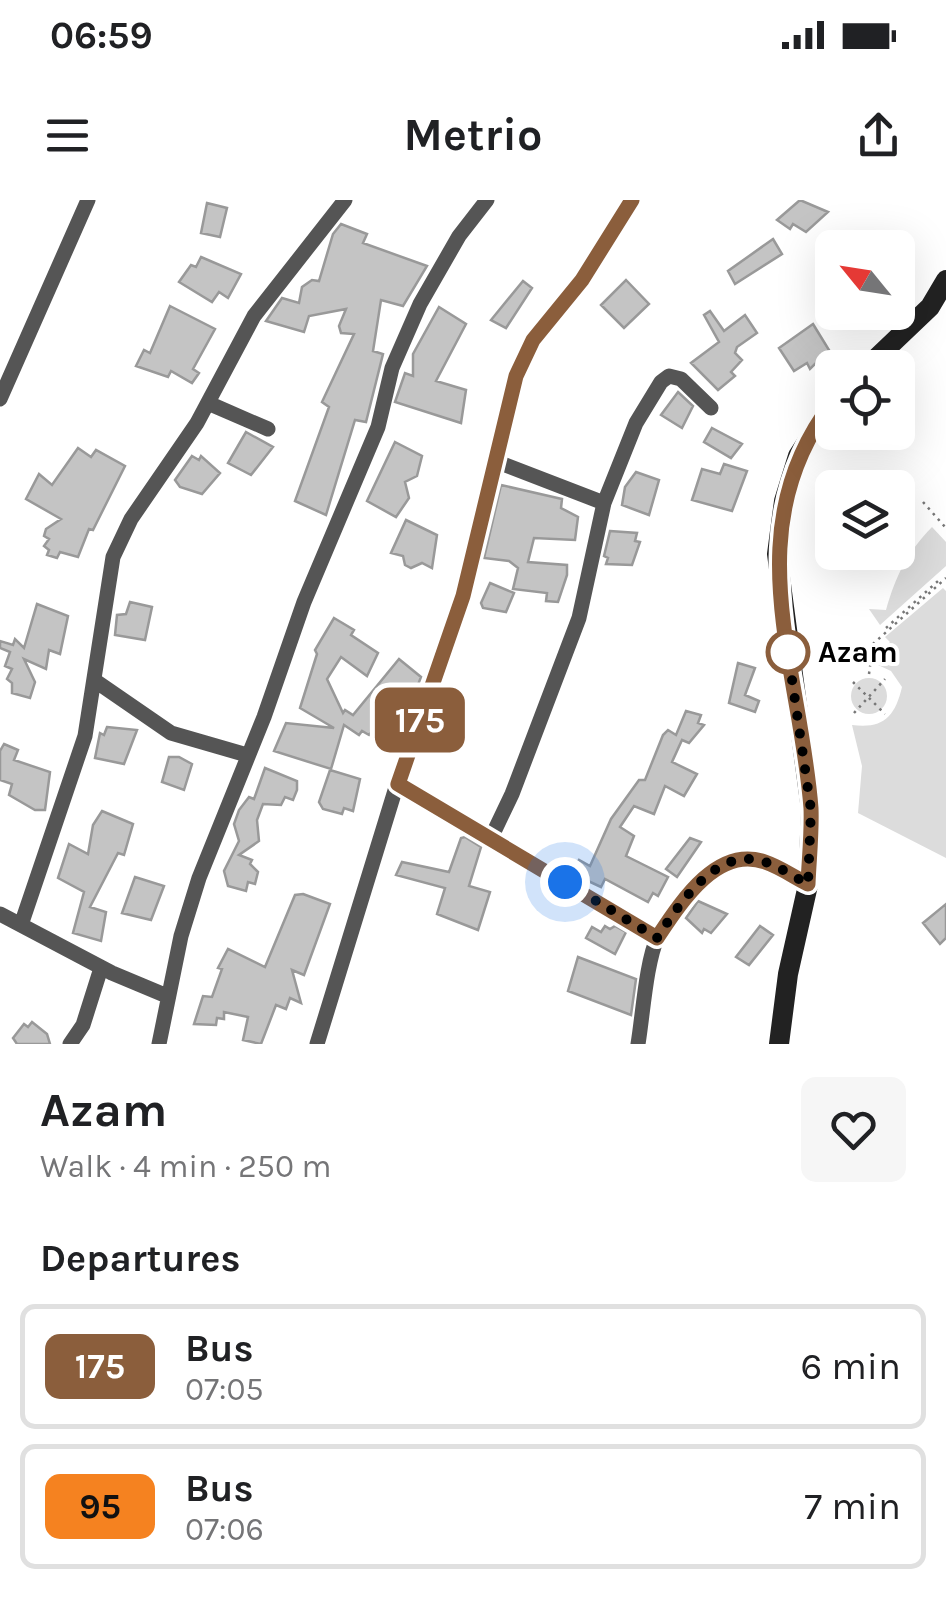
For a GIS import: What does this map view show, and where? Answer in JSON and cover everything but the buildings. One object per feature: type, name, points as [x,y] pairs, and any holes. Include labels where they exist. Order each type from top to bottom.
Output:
[{"type":"main road","points":[[885,350],[930,307],[946,280]]},
{"type":"main road","points":[[779,1044],[788,974],[808,884],[811,810],[777,554],[784,501],[798,456],[815,430]]},
{"type":"street","points":[[0,398],[88,200]]},
{"type":"street","points":[[20,925],[85,736],[113,557],[131,519],[208,403],[254,316],[344,200]]},
{"type":"street","points":[[159,1044],[199,878],[264,717],[304,602],[378,427],[392,368],[430,287],[459,236],[487,200]]},
{"type":"street","points":[[317,1044],[398,784],[463,596],[516,376],[533,340],[582,280],[632,200]]},
{"type":"street","points":[[491,838],[512,794],[579,618],[604,503],[636,423],[661,382],[669,376],[681,379],[710,408]]},
{"type":"street","points":[[208,403],[268,429]]},
{"type":"street","points":[[495,461],[604,503]]},
{"type":"street","points":[[94,680],[171,733],[247,755]]},
{"type":"street","points":[[398,784],[657,938]]},
{"type":"street","points":[[638,1044],[657,938],[712,871],[730,860],[744,858],[766,862],[808,884]]},
{"type":"street","points":[[0,915],[101,968],[168,996]]},
{"type":"street","points":[[70,1044],[83,1024],[101,968]]},
{"type":"path","points":[[923,502],[946,528]]},
{"type":"path","points":[[869,674],[873,644],[944,581]]},
{"type":"path","points":[[854,713],[885,679]]},
{"type":"path","points":[[853,682],[884,714]]},
{"type":"shaded area","points":[[932,527],[946,542],[946,566],[880,625],[869,609],[886,610],[901,570],[915,570],[916,546]]},
{"type":"shaded area","points":[[943,588],[946,858],[858,813],[862,766],[852,725],[880,723],[896,706],[902,687],[891,671],[878,665],[882,644],[885,647],[890,642],[885,637]]},
{"type":"shaded area","points":[[869,678],[882,683],[887,696],[882,709],[869,714],[856,709],[851,696],[856,683]]},
{"type":"bus line","name":"175","points":[[632,200],[582,280],[533,340],[516,376],[463,596],[398,784],[657,938],[712,871],[730,860],[766,862],[808,884],[811,810],[782,615],[777,554],[784,501],[798,456],[815,429]]},
{"type":"place","name":"Azam","points":[[788,652]]},
{"type":"route","points":[[565,882],[657,938],[712,871],[730,860],[766,862],[808,884],[811,810],[788,652]]}]
